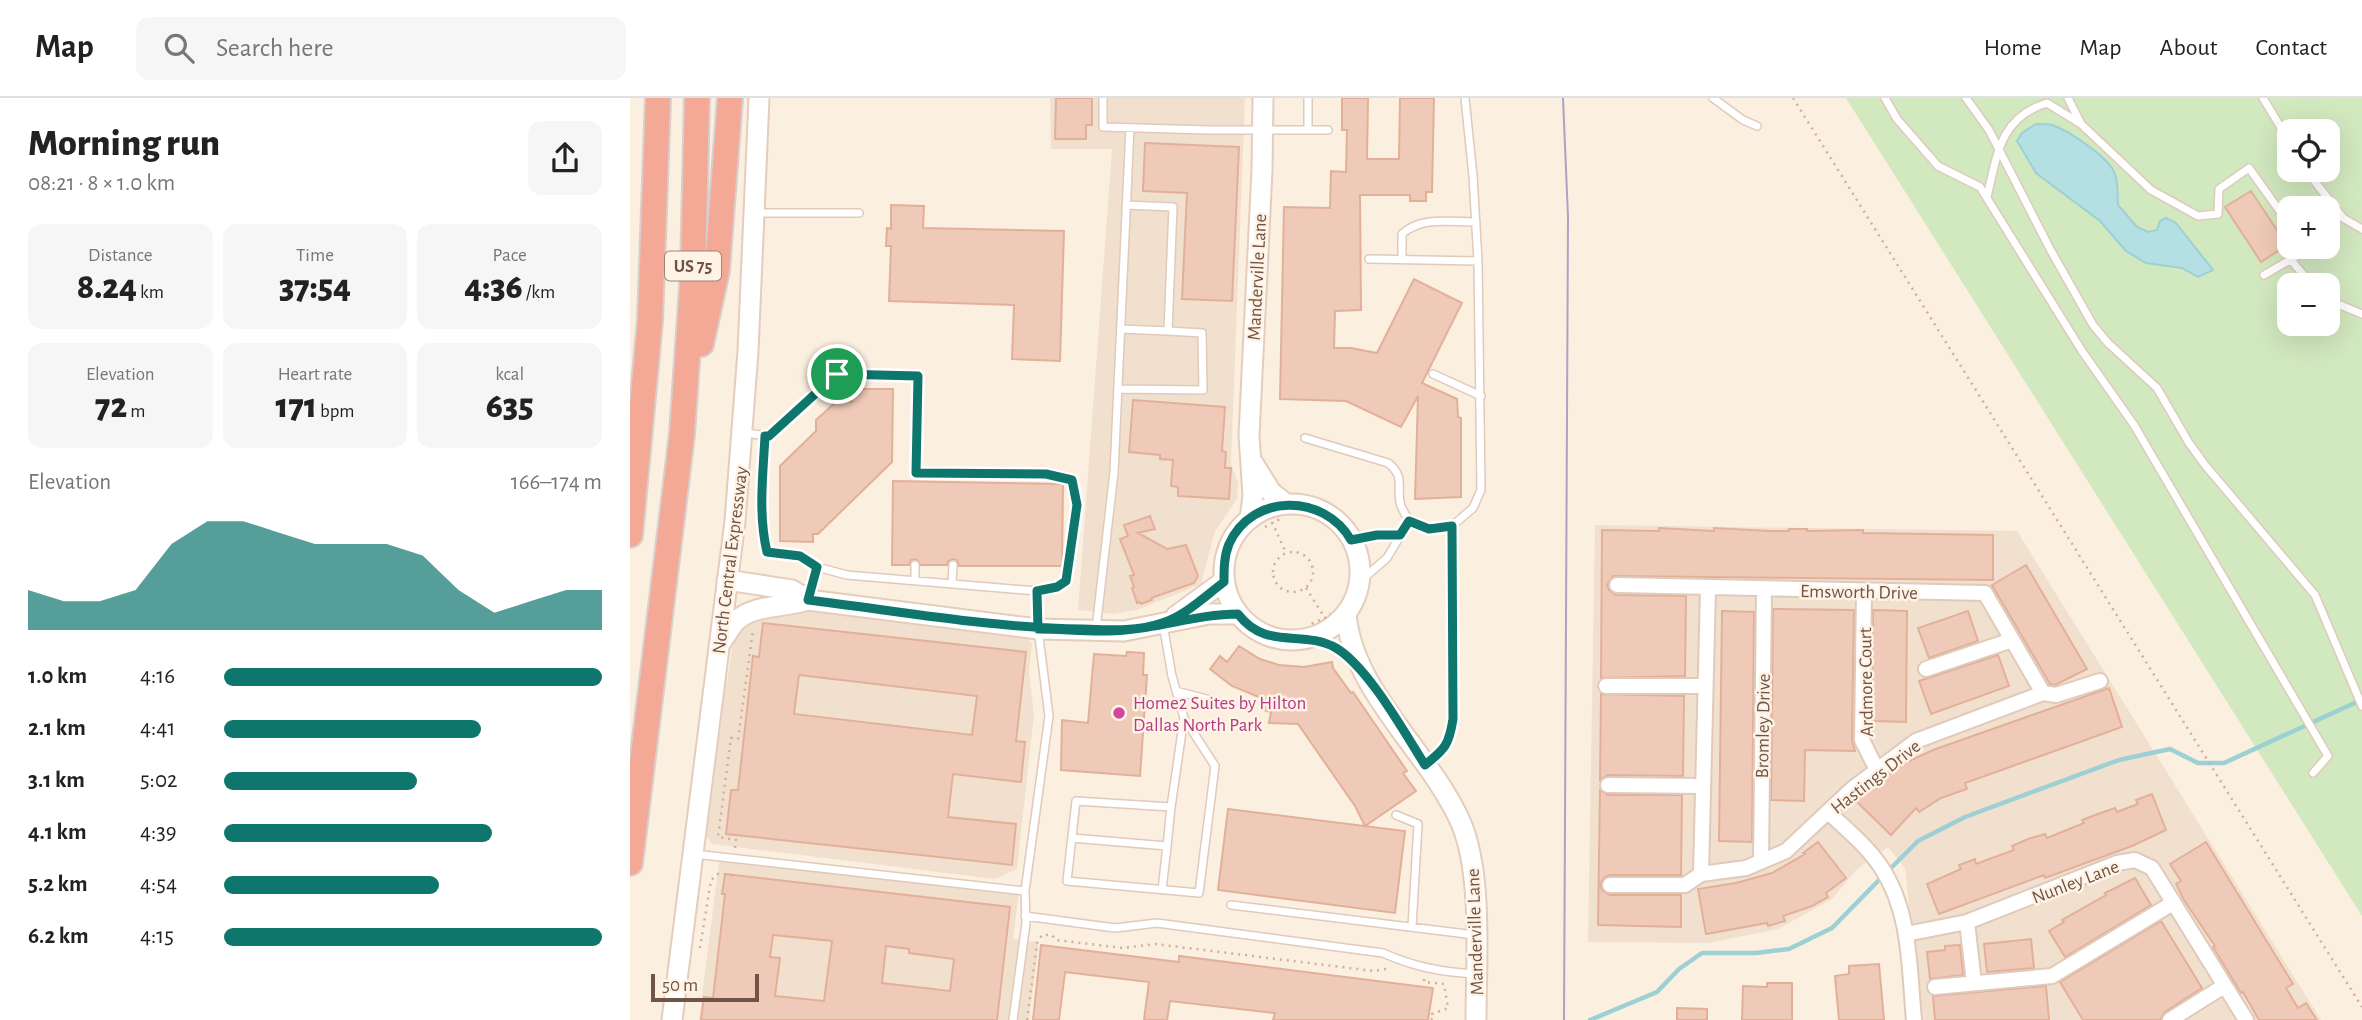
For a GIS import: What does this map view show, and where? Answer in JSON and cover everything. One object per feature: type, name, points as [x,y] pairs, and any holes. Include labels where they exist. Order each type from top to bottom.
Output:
[{"type":"highway","name":"US 75","points":[[630,535],[650,320],[658,98]]},
{"type":"highway","name":"US 75","points":[[630,863],[682,434],[693,273],[697,98]]},
{"type":"highway","points":[[682,434],[717,270],[730,98]]},
{"type":"street","name":"North Central Expressway","points":[[672,1020],[743,433],[759,98]]},
{"type":"street","name":"Manderville Lane","points":[[1254,524],[1250,456],[1263,98]]},
{"type":"street","points":[[1250,456],[1271,492],[1287,510]]},
{"type":"street","points":[[1311,507],[1331,516],[1346,531],[1356,549],[1360,570],[1357,591],[1327,632],[1296,640],[1276,638],[1256,631],[1238,614],[1224,582],[1224,563],[1229,545],[1239,529],[1254,524],[1269,509],[1287,510],[1311,507]]},
{"type":"street","points":[[727,580],[792,590],[808,600],[1038,629],[1124,631],[1209,614],[1238,614]]},
{"type":"street","points":[[1163,623],[1191,607],[1224,582]]},
{"type":"street","name":"Emsworth Drive","points":[[1617,585],[1985,593],[2043,693]]},
{"type":"street","points":[[1701,874],[1708,588]]},
{"type":"street","name":"Bromley Drive","points":[[1760,862],[1764,589]]},
{"type":"street","name":"Ardmore Court","points":[[1864,591],[1863,740],[1877,769]]},
{"type":"street","points":[[719,644],[736,621],[749,612],[767,607],[792,606],[808,600]]},
{"type":"street","name":"Manderville Lane","points":[[1341,610],[1359,667],[1460,820],[1466,837],[1474,870],[1476,1017]]},
{"type":"street","name":"Manderville Lane","points":[[1314,634],[1359,667]]},
{"type":"street","points":[[1926,668],[2012,640]]},
{"type":"street","name":"Hastings Drive","points":[[1610,885],[1685,886],[1701,874],[1746,868],[1786,851],[1852,789],[1916,741],[2043,693],[2056,695],[2100,681]]},
{"type":"street","points":[[1606,685],[1705,686]]},
{"type":"street","points":[[1608,785],[1703,786]]},
{"type":"street","points":[[1828,812],[1873,856],[1882,868],[1901,907],[1914,1020]]},
{"type":"street","name":"Nunley Lane","points":[[1906,934],[1967,922],[2117,863],[2135,860],[2152,868],[2246,1020]]},
{"type":"street","points":[[1935,987],[2052,976],[2173,903]]},
{"type":"street","points":[[1967,922],[1974,984]]},
{"type":"street","points":[[2170,1020],[2224,986]]},
{"type":"lane","points":[[1103,98],[1103,127],[1328,130]]},
{"type":"lane","points":[[1308,98],[1308,131]]},
{"type":"lane","points":[[1305,438],[1388,463],[1400,477],[1400,504],[1409,521],[1429,529],[1452,526],[1473,508],[1481,490],[1481,396],[1476,222],[1465,98]]},
{"type":"lane","points":[[1713,98],[1743,120],[1757,126]]},
{"type":"lane","points":[[1885,98],[1897,119],[1938,166],[1980,187],[2082,351],[2134,425],[2328,756],[2313,773]]},
{"type":"lane","points":[[1966,98],[1989,130],[2050,249],[2093,325],[2108,343],[2157,388],[2204,465],[2315,594],[2362,706]]},
{"type":"lane","points":[[2068,98],[2081,124]]},
{"type":"lane","points":[[2263,98],[2277,121]]},
{"type":"lane","points":[[1987,197],[2003,135],[2028,108],[2044,100],[2081,124],[2151,190],[2198,216],[2218,215],[2219,189],[2249,167],[2277,207]]},
{"type":"lane","points":[[1096,630],[1114,472],[1130,128]]},
{"type":"lane","points":[[2315,182],[2343,218],[2362,229]]},
{"type":"lane","points":[[1126,205],[1173,208],[1168,331]]},
{"type":"lane","points":[[755,213],[859,213]]},
{"type":"lane","points":[[1402,260],[1402,234],[1410,226],[1420,222],[1476,222]]},
{"type":"lane","points":[[1369,259],[1478,261]]},
{"type":"lane","points":[[2264,275],[2291,260],[2302,273]]},
{"type":"lane","points":[[2340,305],[2362,314]]},
{"type":"lane","points":[[1118,389],[1203,390],[1202,333],[1121,329]]},
{"type":"lane","points":[[743,433],[769,436],[837,374],[918,376],[916,473],[1046,474],[1072,480],[1077,505],[1066,581],[1057,587],[1037,591],[846,575],[817,567],[800,556],[767,552],[762,533],[765,436]]},
{"type":"lane","points":[[1433,374],[1481,396]]},
{"type":"lane","points":[[1359,583],[1387,558],[1409,521]]},
{"type":"lane","points":[[1425,765],[1444,750],[1450,739],[1453,719],[1452,526]]},
{"type":"lane","points":[[1351,540],[1377,535],[1400,535]]},
{"type":"lane","points":[[915,565],[915,580]]},
{"type":"lane","points":[[952,584],[953,565]]},
{"type":"lane","points":[[808,600],[817,567]]},
{"type":"lane","points":[[1013,1020],[1025,916],[1025,891],[1049,716],[1038,629],[1037,591]]},
{"type":"lane","points":[[1163,623],[1184,718],[1215,766],[1199,893],[1067,881],[1076,802],[1171,807]]},
{"type":"lane","points":[[1176,691],[1229,705]]},
{"type":"lane","points":[[1162,890],[1184,718]]},
{"type":"lane","points":[[1396,815],[1418,824],[1412,927]]},
{"type":"lane","points":[[1072,838],[1167,846]]},
{"type":"lane","points":[[693,854],[1025,891]]},
{"type":"lane","points":[[1231,905],[1475,935]]},
{"type":"lane","points":[[1025,916],[1115,928],[1157,923],[1383,953],[1410,965],[1445,972],[1476,974]]},
{"type":"path","points":[[1793,98],[2362,1007]]},
{"type":"path","points":[[1254,524],[1272,522],[1287,510]]},
{"type":"path","points":[[1272,522],[1286,553]]},
{"type":"path","points":[[1286,553],[1303,554],[1311,563],[1313,576],[1305,587],[1289,592],[1277,586],[1272,568],[1275,562],[1286,553]]},
{"type":"path","points":[[1305,587],[1325,618]]},
{"type":"path","points":[[1314,634],[1311,624],[1341,610]]},
{"type":"path","points":[[699,948],[711,880],[719,874],[732,875],[736,840],[718,837],[730,738],[738,739],[755,620]]},
{"type":"path","points":[[1027,1020],[1037,943],[1042,935],[1052,935],[1056,940],[1123,948],[1155,944],[1374,971],[1392,968]]},
{"type":"path","points":[[1429,1020],[1433,1018],[1432,1014],[1448,1008],[1444,984],[1424,982],[1424,978],[1445,982]]},
{"type":"shaded area","points":[[1050,98],[1245,98],[1231,463],[1238,483],[1237,499],[1215,531],[1201,584],[1137,610],[1113,614],[1078,610],[1112,149],[1051,149]]},
{"type":"shaded area","points":[[1595,525],[2017,531],[2321,1020],[1921,1020],[1905,868],[1888,847],[1856,870],[1832,899],[1778,929],[1708,943],[1588,942]]},
{"type":"shaded area","points":[[802,603],[1019,628],[1032,644],[1029,671],[1034,715],[1017,869],[995,879],[712,844],[703,831],[704,803],[736,621]]},
{"type":"shaded area","points":[[720,855],[1011,885],[1019,892],[1013,939],[1039,942],[1029,1020],[699,1020]]},
{"type":"green space","points":[[1846,98],[2362,98],[2362,916]]},
{"type":"water","points":[[2036,124],[2059,128],[2096,152],[2114,172],[2118,205],[2137,227],[2148,232],[2157,230],[2160,221],[2166,218],[2176,223],[2213,270],[2198,277],[2182,268],[2146,263],[2126,251],[2100,221],[2036,173],[2017,141],[2022,133]]},
{"type":"building","points":[[1056,98],[1092,98],[1092,125],[1086,125],[1086,139],[1055,139]]},
{"type":"building","points":[[1342,98],[1368,98],[1367,159],[1399,159],[1400,98],[1434,98],[1432,192],[1426,192],[1426,201],[1410,201],[1410,195],[1360,195],[1361,310],[1335,311],[1334,348],[1377,353],[1414,279],[1462,303],[1422,383],[1457,399],[1458,417],[1461,418],[1461,497],[1415,499],[1418,396],[1401,427],[1346,401],[1280,399],[1284,207],[1330,208],[1331,171],[1346,172],[1347,130],[1342,130]]},
{"type":"building","points":[[1145,143],[1239,147],[1232,301],[1182,299],[1187,193],[1143,191]]},
{"type":"building","points":[[2251,191],[2277,230],[2277,252],[2261,262],[2225,207]]},
{"type":"building","points":[[891,205],[924,206],[923,228],[1064,231],[1060,361],[1012,359],[1014,305],[889,301],[891,246],[886,246],[887,228],[891,229]]},
{"type":"building","points":[[859,389],[893,389],[892,462],[818,534],[813,534],[813,542],[780,541],[780,466],[816,431],[816,420],[836,402],[852,402],[852,394],[859,394]]},
{"type":"building","points":[[1133,400],[1225,407],[1222,451],[1226,452],[1225,468],[1231,468],[1229,499],[1178,496],[1178,487],[1171,486],[1173,460],[1160,459],[1160,455],[1129,452]]},
{"type":"building","points":[[893,481],[1063,484],[1062,566],[959,566],[957,560],[953,559],[948,561],[947,565],[921,565],[916,559],[911,560],[909,565],[892,565]]},
{"type":"building","points":[[1150,516],[1155,529],[1138,533],[1167,549],[1186,545],[1198,576],[1194,583],[1141,604],[1137,603],[1132,588],[1134,587],[1130,576],[1134,575],[1120,539],[1128,536],[1124,525]]},
{"type":"building","points":[[1659,528],[1714,531],[1714,528],[1770,531],[1863,530],[1863,533],[1993,535],[1993,580],[1613,576],[1607,585],[1616,595],[1686,596],[1685,676],[1601,678],[1602,530],[1659,531]]},
{"type":"building","points":[[2026,565],[2087,669],[2055,685],[2050,684],[1992,585]]},
{"type":"building","points":[[1773,609],[1854,610],[1852,740],[1855,751],[1805,750],[1804,801],[1771,800]]},
{"type":"building","points":[[1873,610],[1907,611],[1906,722],[1872,721]]},
{"type":"building","points":[[1722,611],[1754,612],[1752,842],[1719,841]]},
{"type":"building","points":[[1968,611],[1978,641],[1929,658],[1918,628]]},
{"type":"building","points":[[763,623],[1026,652],[1016,741],[1025,742],[1021,782],[953,774],[948,817],[1016,824],[1012,865],[726,834],[731,790],[738,790],[753,656],[759,657]],"holes":[[[799,675],[977,696],[972,735],[794,714]]]},
{"type":"building","points":[[1239,646],[1260,659],[1279,665],[1304,667],[1332,662],[1333,668],[1351,693],[1353,692],[1407,771],[1403,773],[1416,791],[1365,826],[1355,806],[1298,724],[1269,723],[1271,712],[1264,710],[1266,700],[1232,686],[1210,669],[1220,656],[1227,662]]},
{"type":"building","name":"Home2 Suites by Hilton Dallas North Park","points":[[1127,652],[1144,653],[1143,675],[1147,675],[1140,776],[1061,770],[1062,720],[1088,723],[1094,654],[1126,656]]},
{"type":"building","points":[[1998,655],[2009,686],[1931,714],[1919,681]]},
{"type":"building","points":[[2109,688],[2122,727],[1965,783],[1967,789],[1941,798],[1919,812],[1916,808],[1891,835],[1856,801],[1907,762],[1933,750]]},
{"type":"building","points":[[1601,694],[1684,696],[1683,776],[1608,775],[1600,780]]},
{"type":"building","points":[[1600,790],[1608,795],[1682,795],[1681,875],[1610,875],[1600,884],[1602,890],[1610,895],[1681,895],[1681,927],[1598,925]]},
{"type":"building","points":[[2152,794],[2166,830],[2132,846],[1939,914],[1927,884],[1961,869],[1959,865],[1975,859],[1976,864],[2014,850],[2012,846],[2028,839],[2045,834],[2047,838],[2084,823],[2082,820],[2098,814],[2115,808],[2117,812],[2138,804],[2136,800]]},
{"type":"building","points":[[1228,809],[1405,831],[1395,913],[1218,890]]},
{"type":"building","points":[[1818,842],[1846,878],[1826,893],[1828,897],[1783,916],[1785,921],[1768,926],[1767,923],[1706,934],[1698,889],[1736,883],[1772,873],[1805,854],[1803,853]]},
{"type":"building","points":[[2206,842],[2293,984],[2286,988],[2298,1008],[2306,1003],[2317,1020],[2259,1020],[2243,992],[2241,993],[2213,947],[2215,946],[2184,900],[2176,884],[2181,881],[2170,864]]},
{"type":"building","points":[[725,874],[1010,907],[997,1020],[701,1020],[704,997],[713,998],[725,894],[722,894]],"holes":[[[773,935],[832,941],[824,1001],[775,996],[780,958],[770,957]],[[886,946],[909,949],[909,953],[954,959],[950,991],[882,983]]]},
{"type":"building","points":[[2135,878],[2151,905],[2065,957],[2049,931],[2064,922],[2062,920],[2106,895],[2105,893]]},
{"type":"building","points":[[2161,921],[2202,988],[2165,1012],[2160,1020],[2083,1020],[2060,982]]},
{"type":"building","points":[[2031,939],[2034,968],[1987,972],[1984,944]]},
{"type":"building","points":[[1041,945],[1179,962],[1179,956],[1433,988],[1428,1020],[1273,1020],[1275,1013],[1170,1001],[1167,1020],[1144,1020],[1149,982],[1065,972],[1059,1020],[1033,1020]]},
{"type":"building","points":[[1960,945],[1963,975],[1930,979],[1927,952],[1945,950],[1945,946]]},
{"type":"building","points":[[1879,964],[1884,1020],[1839,1020],[1835,976],[1849,974],[1849,966]]},
{"type":"building","points":[[1767,983],[1792,983],[1792,1020],[1742,1020],[1743,986],[1767,987]]},
{"type":"building","points":[[2046,986],[2049,1020],[1935,1020],[1933,996]]},
{"type":"building","points":[[1677,1008],[1707,1009],[1707,1020],[1677,1020]]},
{"type":"waterway","points":[[1888,871],[1918,841],[1965,817],[2119,760],[2170,749],[2198,763],[2224,763],[2361,700]]},
{"type":"waterway","points":[[1590,1020],[1657,992],[1679,969],[1702,953],[1756,953],[1789,949],[1832,928],[1882,877]]},
{"type":"tram line","points":[[1563,98],[1568,217],[1564,1020]]},
{"type":"place","name":"Home2 Suites by Hilton Dallas North Park","points":[[1119,713]]},
{"type":"route","points":[[837,374],[769,436],[765,436],[762,533],[767,552],[800,556],[817,567],[808,600],[1038,629],[1096,630],[1124,631],[1163,623],[1191,607],[1224,582],[1224,563],[1229,545],[1239,529],[1250,519],[1269,509],[1286,504],[1311,507],[1331,516],[1351,540],[1377,535],[1400,535],[1409,521],[1429,529],[1452,526],[1453,719],[1450,739],[1444,750],[1425,765],[1359,667],[1333,646],[1315,638],[1276,638],[1256,631],[1238,614],[1209,614],[1124,631],[1038,629],[1037,591],[1057,587],[1066,581],[1077,505],[1072,480],[1046,474],[916,473],[918,376],[837,374]]}]
